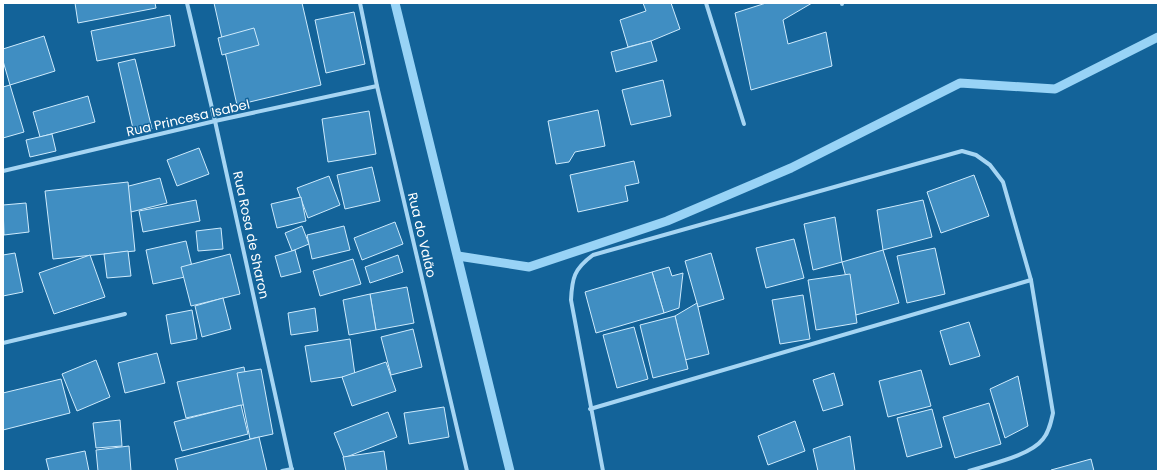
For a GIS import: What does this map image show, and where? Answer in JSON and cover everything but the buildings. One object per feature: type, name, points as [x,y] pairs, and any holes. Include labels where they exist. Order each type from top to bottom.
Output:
[{"type":"street","name":"Rua Rosa de Sharon","points":[[186,3],[215,121],[292,470]]},
{"type":"street","name":"Rua do Valão","points":[[360,3],[377,86],[467,471]]},
{"type":"street","points":[[706,3],[744,124]]},
{"type":"street","name":"Rua Princesa Isabel","points":[[3,171],[215,121],[377,86]]},
{"type":"street","points":[[603,471],[590,409],[571,300],[572,278],[583,263],[593,255],[962,151],[976,155],[990,165],[1003,182],[1031,280],[1053,413],[1050,428],[1043,440],[1030,451],[969,471]]},
{"type":"street","points":[[590,409],[1031,280]]},
{"type":"street","points":[[3,344],[125,314]]},
{"type":"street","points":[[282,471],[292,470]]},
{"type":"waterway","points":[[395,3],[510,471]]},
{"type":"waterway","points":[[458,256],[529,267],[667,221],[791,168],[960,83],[1055,89],[1158,37]]}]
